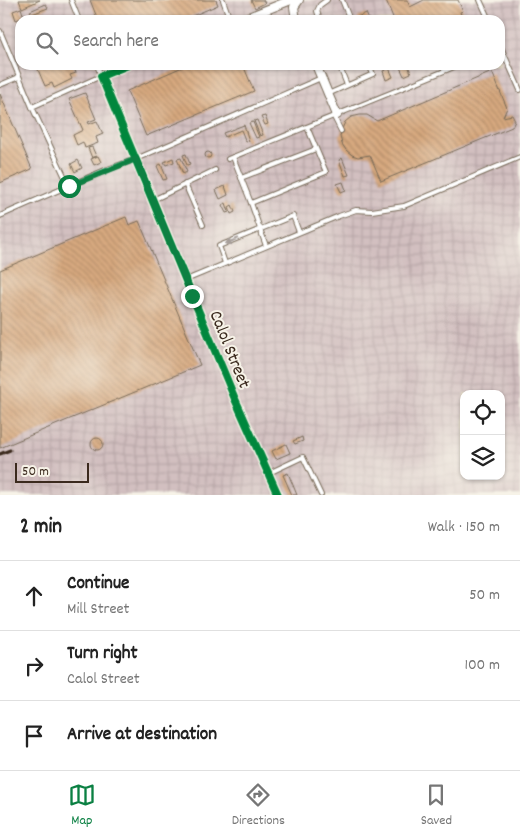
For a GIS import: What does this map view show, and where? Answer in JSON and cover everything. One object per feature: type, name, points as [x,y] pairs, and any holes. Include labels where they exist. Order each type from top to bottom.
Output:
[{"type":"street","points":[[254,15],[291,0]]},
{"type":"street","points":[[295,15],[294,7],[299,0]]},
{"type":"street","points":[[101,76],[116,70]]},
{"type":"street","points":[[318,70],[336,116]]},
{"type":"street","name":"Calol Street","points":[[101,76],[235,399],[278,495]]},
{"type":"lane","points":[[71,0],[77,15]]},
{"type":"lane","points":[[223,0],[228,15]]},
{"type":"lane","points":[[318,15],[317,11],[320,5],[327,0]]},
{"type":"lane","points":[[342,0],[348,15]]},
{"type":"lane","points":[[480,0],[487,15]]},
{"type":"lane","points":[[0,31],[15,67]]},
{"type":"lane","points":[[505,58],[520,90]]},
{"type":"lane","points":[[16,70],[69,186]]},
{"type":"lane","name":"Calol Street","points":[[99,70],[101,76]]},
{"type":"lane","points":[[341,70],[347,85]]},
{"type":"lane","points":[[328,94],[373,74],[371,70]]},
{"type":"lane","points":[[228,159],[447,70]]},
{"type":"lane","points":[[32,107],[101,76]]},
{"type":"lane","points":[[0,86],[19,77]]},
{"type":"lane","points":[[0,216],[321,78]]},
{"type":"lane","points":[[336,116],[341,131]]},
{"type":"lane","points":[[251,203],[326,172],[307,128]]},
{"type":"lane","points":[[241,178],[316,149]]},
{"type":"lane","points":[[233,157],[266,246]]},
{"type":"lane","points":[[186,280],[225,262],[356,210],[372,211],[404,206],[520,157]]},
{"type":"lane","points":[[153,200],[215,170]]},
{"type":"lane","points":[[185,184],[203,225]]},
{"type":"lane","points":[[225,262],[219,246],[260,229],[293,216],[299,232]]},
{"type":"lane","points":[[269,473],[303,457],[321,495]]},
{"type":"shaded area","points":[[0,0],[520,0],[520,495],[0,495]]},
{"type":"building","points":[[19,0],[40,0],[22,8]]},
{"type":"building","points":[[90,0],[216,0],[218,5],[195,15],[96,15]]},
{"type":"building","points":[[251,0],[263,0],[265,3],[255,8]]},
{"type":"building","points":[[386,0],[407,0],[410,7],[424,0],[458,0],[463,11],[460,12],[461,15],[392,15]]},
{"type":"building","points":[[46,4],[48,8],[32,14],[30,11]]},
{"type":"building","points":[[21,8],[23,15],[15,15],[15,17],[13,11]]},
{"type":"building","points":[[38,70],[75,70],[76,73],[70,75],[72,79],[54,88],[52,83],[45,86]]},
{"type":"building","points":[[175,70],[245,70],[254,91],[146,136],[127,91]]},
{"type":"building","points":[[390,70],[393,77],[386,80],[383,71]]},
{"type":"building","points":[[401,70],[410,70],[411,73],[404,76]]},
{"type":"building","points":[[492,72],[507,108],[503,117],[512,115],[515,121],[512,127],[381,181],[370,155],[358,157],[352,155],[342,144],[340,136],[342,129],[345,122],[351,117],[367,115],[377,121]]},
{"type":"building","points":[[85,93],[96,119],[88,122],[89,124],[97,121],[103,134],[96,137],[98,143],[85,148],[83,142],[77,145],[73,135],[83,130],[69,99]]},
{"type":"building","points":[[0,94],[32,169],[0,183]]},
{"type":"building","points":[[265,116],[268,124],[265,125],[261,117]]},
{"type":"building","points":[[257,120],[263,135],[260,136],[254,121]]},
{"type":"building","points":[[253,122],[259,137],[256,138],[249,123]]},
{"type":"building","points":[[244,125],[249,141],[246,142],[241,130],[225,137],[223,133]]},
{"type":"building","points":[[92,147],[96,156],[92,158],[88,148]]},
{"type":"building","points":[[208,152],[211,155],[208,158],[205,155]]},
{"type":"building","points":[[186,154],[190,164],[187,165],[183,155]]},
{"type":"building","points":[[98,156],[101,162],[94,165],[91,159]]},
{"type":"building","points":[[173,158],[174,162],[166,165],[164,162]]},
{"type":"building","points":[[181,158],[187,172],[183,174],[177,159]]},
{"type":"building","points":[[342,158],[349,175],[345,176],[339,160]]},
{"type":"building","points":[[78,160],[82,168],[75,172],[71,164]]},
{"type":"building","points":[[161,164],[167,179],[163,180],[157,166]]},
{"type":"building","points":[[343,182],[346,190],[341,192],[337,184]]},
{"type":"building","points":[[225,186],[228,195],[220,199],[216,190]]},
{"type":"building","points":[[226,203],[229,212],[226,213],[222,205]]},
{"type":"building","points":[[232,205],[235,212],[231,214],[229,207]]},
{"type":"building","points":[[126,217],[129,225],[139,221],[200,365],[0,448],[0,270]]},
{"type":"building","points":[[302,437],[303,441],[295,444],[293,441]]},
{"type":"building","points":[[97,438],[103,444],[97,450],[91,444]]},
{"type":"building","points":[[286,444],[290,453],[276,459],[272,451]]},
{"type":"building","points":[[288,473],[297,495],[292,495],[283,475]]},
{"type":"railway","points":[[0,454],[10,450]]},
{"type":"cycle path","points":[[116,70],[101,76],[235,399],[278,495]]},
{"type":"route","points":[[69,186],[136,159],[192,296]]}]
